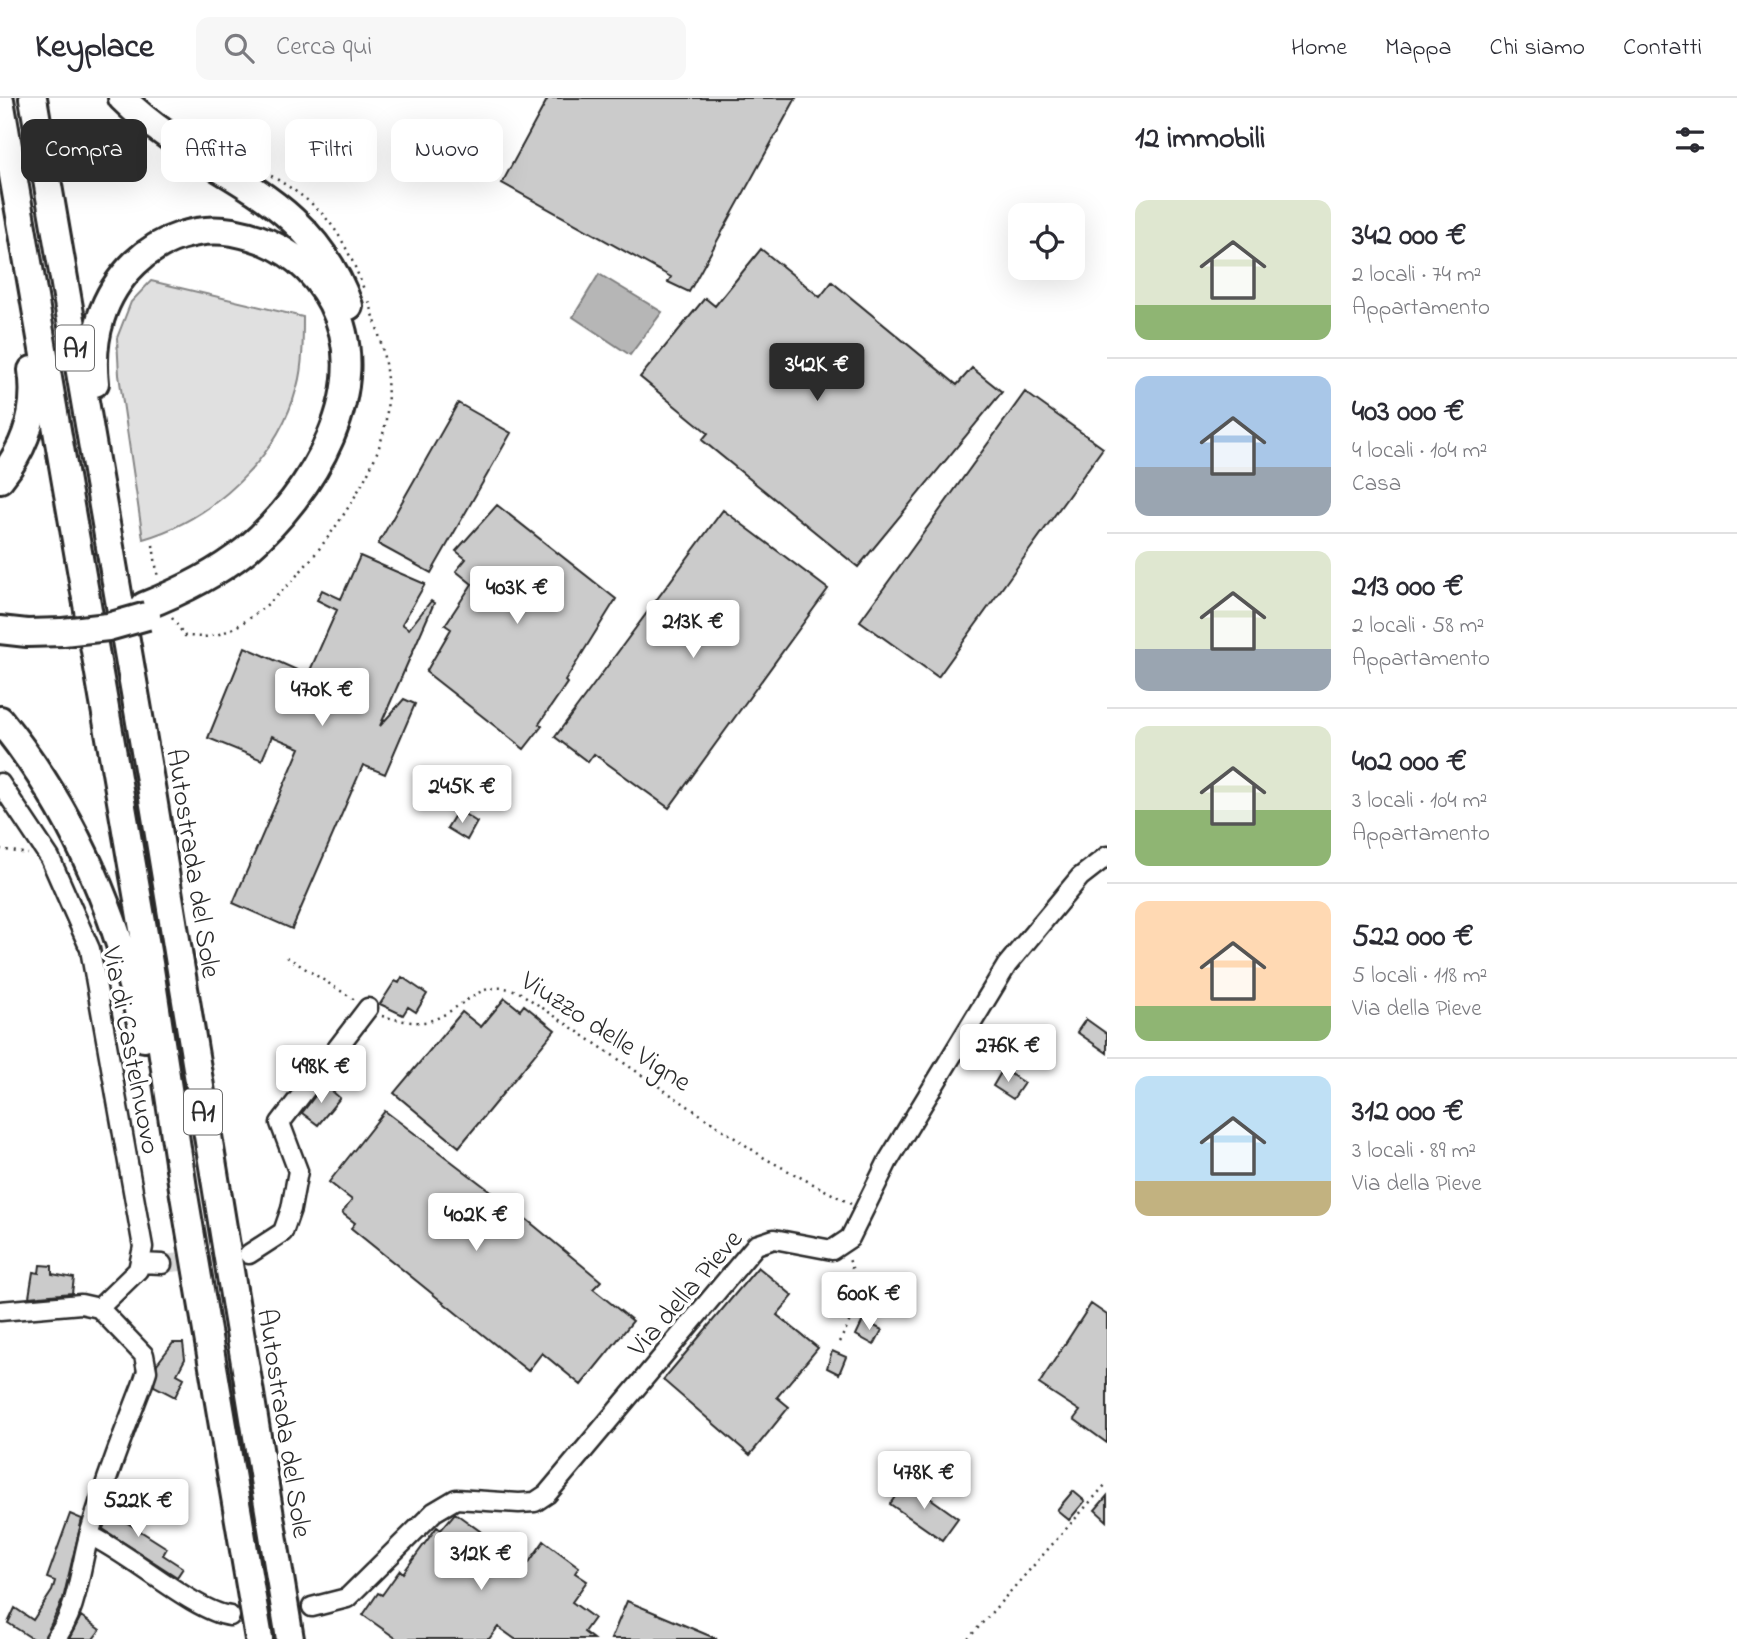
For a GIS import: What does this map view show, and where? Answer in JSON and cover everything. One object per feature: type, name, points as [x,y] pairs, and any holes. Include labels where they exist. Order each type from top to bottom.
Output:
[{"type":"highway","name":"Autostrada del Sole","points":[[33,98],[290,1639]]},
{"type":"highway","points":[[0,630],[27,633],[156,606],[171,608],[226,579],[268,544],[310,498],[328,468],[350,416],[356,368],[356,334],[348,304],[330,263],[300,225],[268,198],[175,140],[122,98]]},
{"type":"highway","name":"A1","points":[[0,100],[148,955],[184,1195],[259,1639]]},
{"type":"highway","points":[[98,482],[109,466],[93,363],[94,340],[107,300],[124,274],[159,244],[185,234],[203,231],[256,237],[281,247],[304,265],[326,291],[340,319],[346,354],[344,387],[335,427],[303,486],[246,549],[156,606]]},
{"type":"highway","points":[[0,479],[14,461],[30,425],[35,393],[25,322],[35,305]]},
{"type":"highway","points":[[0,619],[63,626]]},
{"type":"highway","points":[[0,720],[37,770],[77,836],[107,905],[140,1017],[167,1155],[184,1195]]},
{"type":"street","name":"Via di Castelnuovo","points":[[0,783],[50,858],[90,948],[143,1247],[141,1264]]},
{"type":"street","points":[[839,1247],[849,1238],[888,1161],[988,991],[1032,933],[1080,877],[1107,856]]},
{"type":"street","points":[[250,1254],[282,1232],[290,1209],[298,1171],[280,1123],[368,1008]]},
{"type":"street","name":"Via della Pieve","points":[[313,1607],[347,1598],[433,1512],[456,1499],[519,1503],[536,1502],[547,1494],[756,1245],[774,1239],[820,1248],[839,1247]]},
{"type":"street","points":[[99,1308],[132,1278],[141,1264],[162,1264]]},
{"type":"street","points":[[0,1311],[81,1304],[99,1308],[144,1355],[147,1371],[89,1535],[71,1607],[63,1630],[55,1639]]},
{"type":"street","points":[[89,1535],[110,1545],[204,1606],[230,1615]]},
{"type":"path","points":[[153,545],[156,606],[186,636],[212,636],[247,620],[290,581],[329,537],[359,493],[383,435],[388,395],[383,349],[350,251],[329,219],[302,194],[271,176]]},
{"type":"path","points":[[0,849],[50,858]]},
{"type":"path","name":"Viuzzo delle Vigne","points":[[287,957],[381,1016],[413,1023],[434,1019],[487,989],[501,985],[519,992],[766,1159],[863,1211]]},
{"type":"path","points":[[839,1247],[852,1269],[857,1297],[852,1321],[839,1342]]},
{"type":"path","points":[[968,1639],[1107,1483]]},
{"type":"shaded area","points":[[599,274],[662,312],[630,355],[573,317]]},
{"type":"shaded area","points":[[151,281],[303,317],[303,343],[299,379],[288,413],[275,438],[258,461],[239,482],[194,517],[143,539],[119,375],[117,338],[131,302]]},
{"type":"building","points":[[548,98],[796,98],[689,292],[668,282],[671,277],[502,183]]},
{"type":"building","points":[[761,249],[820,297],[832,282],[957,385],[972,368],[1002,392],[858,567],[702,440],[708,433],[640,377],[705,298],[715,306]]},
{"type":"building","points":[[1025,392],[1103,448],[938,677],[860,621]]},
{"type":"building","points":[[458,403],[511,433],[431,573],[378,544]]},
{"type":"building","points":[[497,505],[616,599],[565,681],[567,683],[539,724],[542,726],[524,749],[426,672],[451,629],[445,625],[472,584],[456,571],[466,559],[456,551]]},
{"type":"building","points":[[723,510],[828,589],[669,808],[594,754],[588,762],[555,737]]},
{"type":"building","points":[[360,556],[425,584],[402,624],[409,629],[431,601],[434,603],[380,726],[404,699],[415,704],[385,774],[363,765],[292,929],[233,903],[300,748],[272,736],[262,760],[208,738],[245,647],[308,675],[337,610],[317,600],[322,590],[341,599]]},
{"type":"building","points":[[458,810],[477,822],[467,840],[447,828]]},
{"type":"building","points":[[402,977],[427,994],[416,1012],[408,1007],[403,1015],[380,1004],[395,981],[399,983]]},
{"type":"building","points":[[505,998],[520,1010],[524,1005],[555,1030],[459,1147],[394,1093],[462,1012],[481,1027]]},
{"type":"building","points":[[1086,1019],[1107,1034],[1107,1053],[1077,1032]]},
{"type":"building","points":[[1003,1069],[1024,1083],[1013,1099],[993,1086]]},
{"type":"building","points":[[324,1084],[340,1098],[318,1125],[302,1113]]},
{"type":"building","points":[[385,1111],[514,1209],[601,1281],[593,1289],[633,1321],[581,1385],[542,1353],[528,1371],[351,1228],[355,1223],[342,1213],[352,1200],[329,1182]]},
{"type":"building","points":[[40,1265],[52,1266],[52,1274],[74,1278],[72,1293],[29,1297],[33,1272],[39,1273]]},
{"type":"building","points":[[758,1267],[793,1296],[777,1315],[818,1348],[777,1397],[789,1407],[750,1455],[663,1380]]},
{"type":"building","points":[[1091,1304],[1107,1315],[1107,1443],[1074,1419],[1080,1411],[1039,1384]]},
{"type":"building","points":[[863,1320],[882,1330],[874,1345],[856,1335]]},
{"type":"building","points":[[173,1343],[183,1343],[185,1359],[177,1374],[184,1378],[175,1397],[154,1386],[157,1364]]},
{"type":"building","points":[[832,1351],[846,1357],[839,1374],[827,1368]]},
{"type":"building","points":[[906,1481],[958,1518],[942,1540],[890,1504]]},
{"type":"building","points":[[116,1489],[124,1493],[112,1513],[167,1548],[163,1555],[183,1568],[177,1577],[103,1529]]},
{"type":"building","points":[[1073,1491],[1085,1501],[1069,1520],[1057,1510]]},
{"type":"building","points":[[1107,1496],[1107,1521],[1095,1510]]},
{"type":"building","points":[[455,1513],[527,1565],[544,1541],[579,1567],[575,1573],[587,1581],[572,1602],[594,1618],[584,1632],[593,1639],[515,1639],[498,1627],[489,1639],[397,1639],[363,1615],[378,1593],[382,1595],[400,1570],[403,1573],[437,1527],[441,1530]]},
{"type":"building","points":[[70,1514],[82,1519],[63,1599],[44,1639],[33,1639],[8,1623],[15,1608],[33,1620],[52,1591],[55,1581],[47,1578]]},
{"type":"building","points":[[627,1601],[717,1639],[611,1639]]},
{"type":"building","points":[[81,1616],[100,1630],[93,1639],[69,1639]]},
{"type":"tunnel","points":[[162,1264],[239,1256]]},
{"type":"tunnel","points":[[230,1616],[312,1607]]}]
